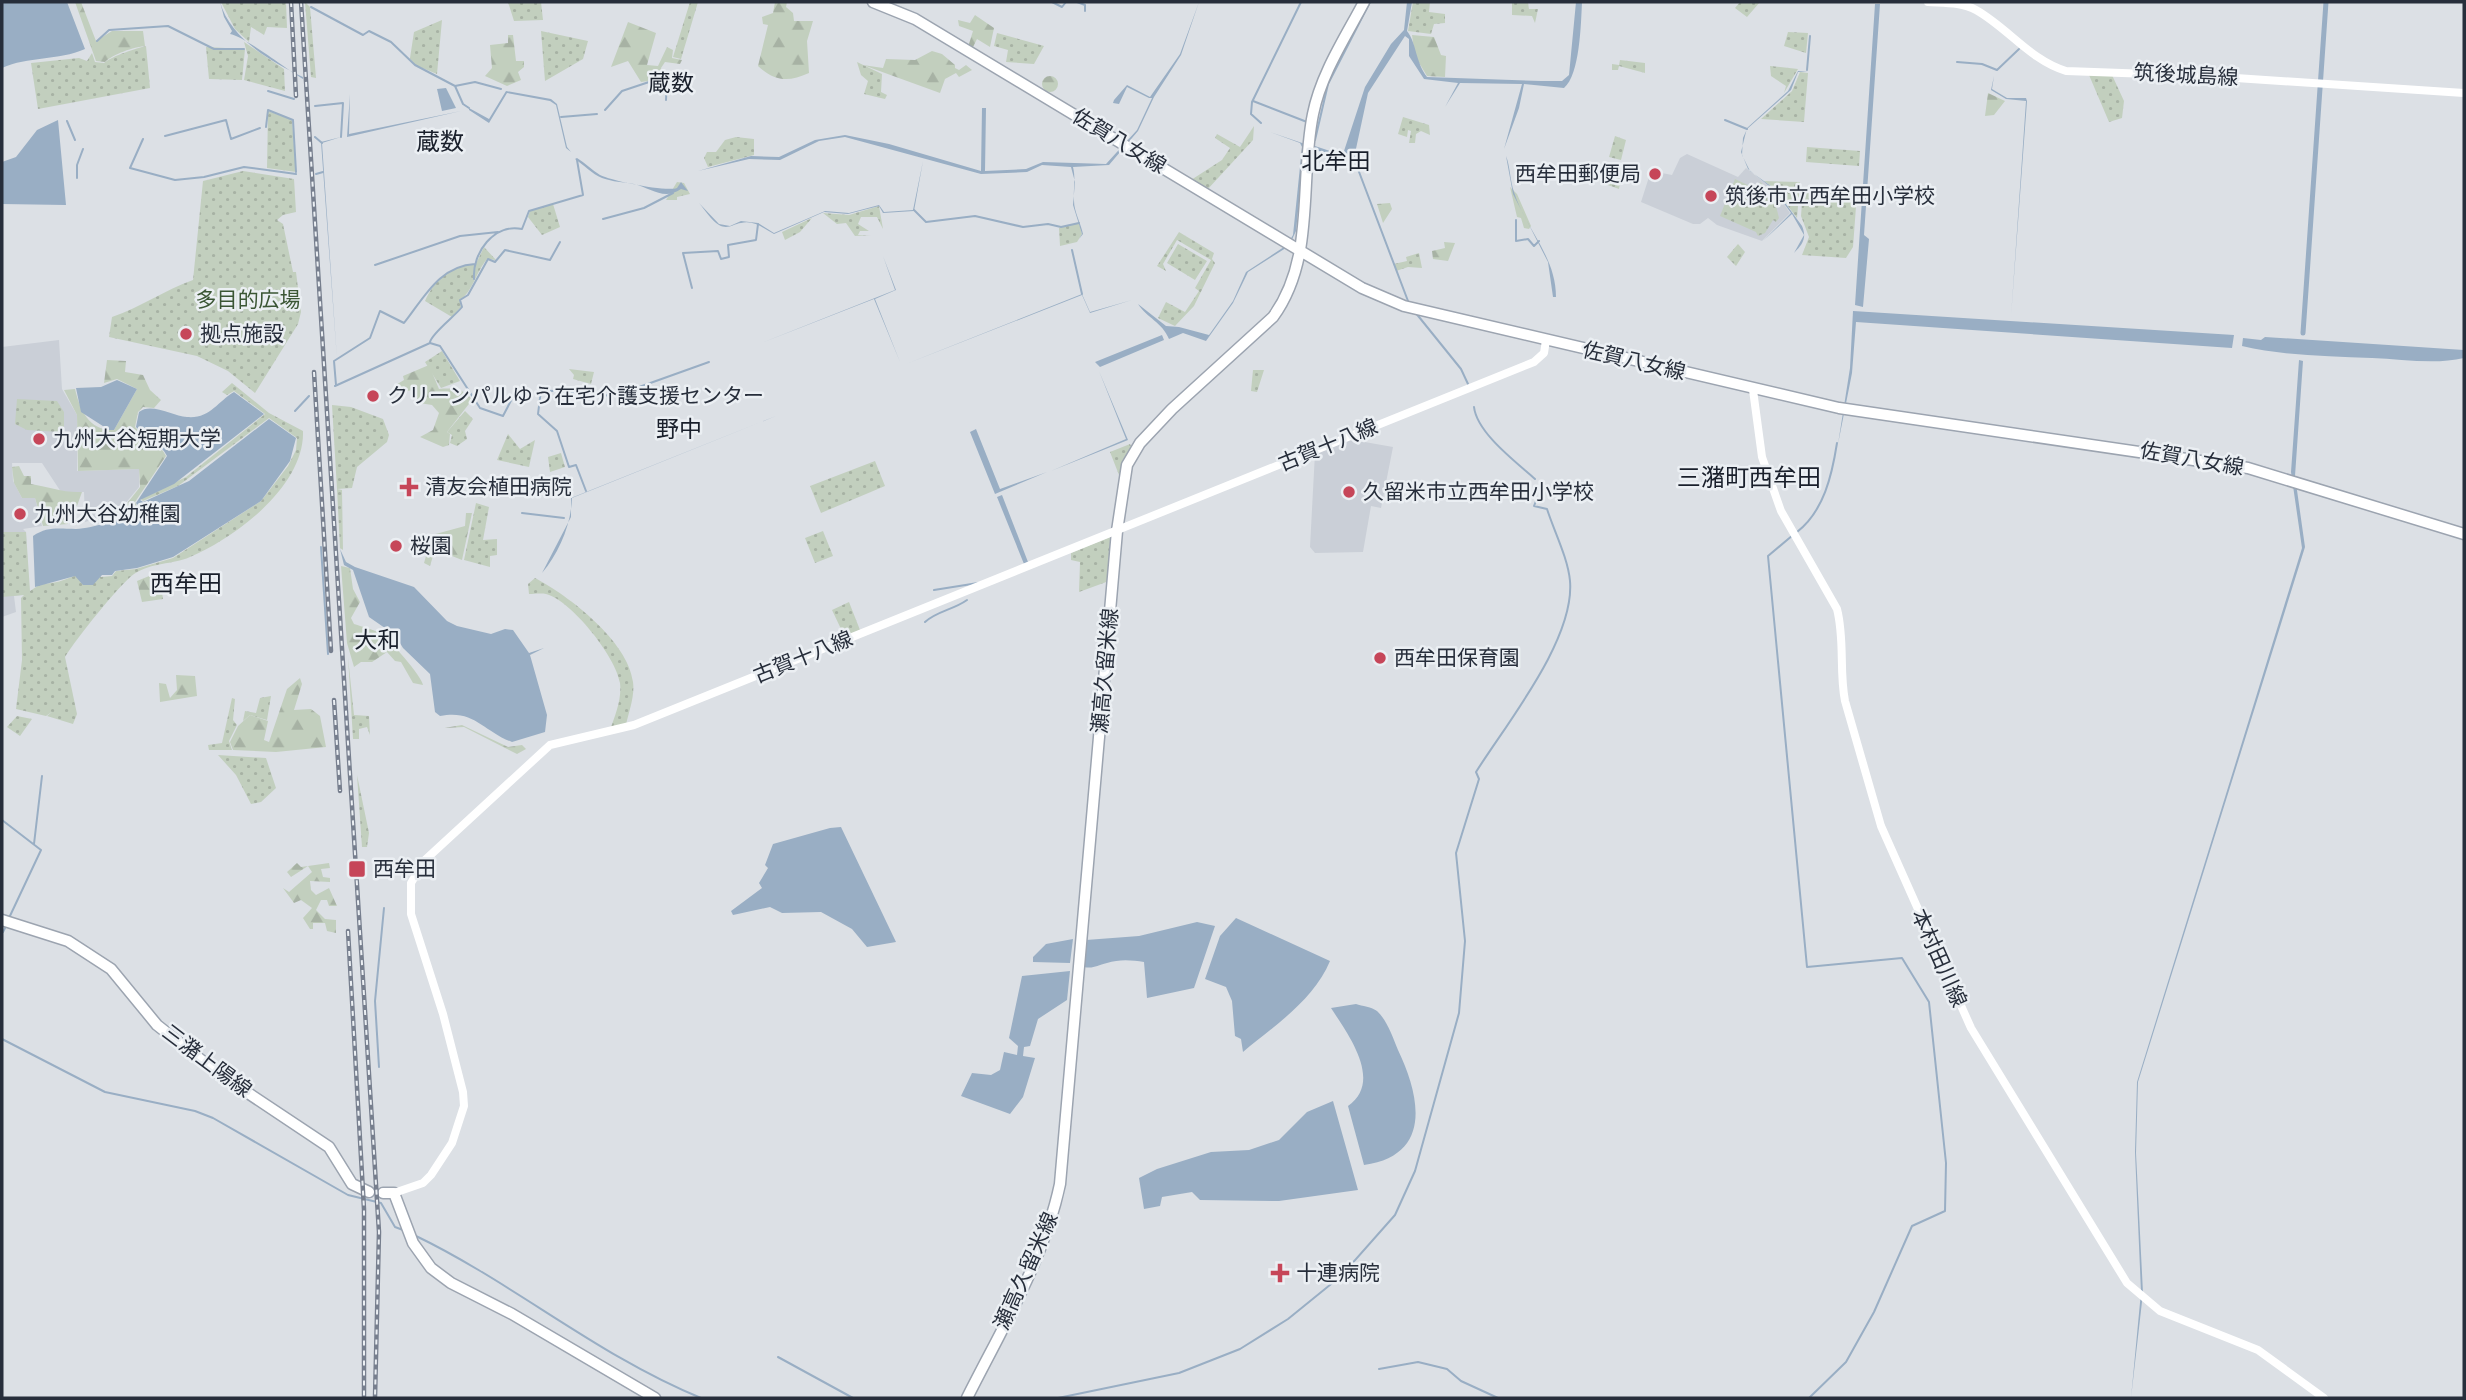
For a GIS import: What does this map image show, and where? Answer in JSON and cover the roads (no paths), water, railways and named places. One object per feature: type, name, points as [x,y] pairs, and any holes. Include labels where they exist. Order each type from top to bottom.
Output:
[{"type":"main road","name":"佐賀八女線","points":[[873,2],[895,9],[938,33],[1387,300],[1753,390],[1839,408],[2230,465],[2464,534]]},
{"type":"main road","name":"瀬高久留米線","points":[[967,1398],[1028,1274],[1054,1211],[1060,1184],[1117,531],[1127,465],[1140,443],[1172,409],[1273,317],[1292,283],[1301,251],[1313,114],[1325,77],[1364,2]]},
{"type":"main road","name":"筑後城島線","points":[[1928,2],[1957,4],[1977,11],[2036,57],[2066,71],[2464,93]]},
{"type":"main road","name":"古賀十八線","points":[[388,1193],[423,1183],[431,1175],[452,1143],[464,1106],[463,1091],[443,1014],[411,914],[411,883],[425,860],[548,746],[634,725],[1541,359],[1546,340]]},
{"type":"main road","name":"本村田川線","points":[[1753,390],[1762,457],[1781,511],[1837,609],[1841,624],[1841,682],[1881,826],[1971,1028],[2127,1283],[2160,1311],[2258,1350],[2324,1398]]},
{"type":"main road","name":"三潴上陽線","points":[[2,920],[68,941],[111,969],[157,1025],[215,1071],[329,1147],[352,1184],[369,1192]]},
{"type":"main road","points":[[388,1193],[413,1243],[431,1268],[451,1283],[512,1314],[656,1398]]},
{"type":"water","points":[[2,2],[67,2],[85,49],[2,68]]},
{"type":"water","points":[[220,2],[233,27],[247,42],[230,34],[232,31],[224,17]]},
{"type":"water","points":[[1199,2],[1181,55],[1154,97],[1138,131],[1109,165],[1073,167],[1074,180],[1071,167],[1042,165],[1027,172],[981,174],[845,137],[819,141],[780,160],[749,159],[698,171],[751,156],[779,157],[815,140],[845,135],[889,144],[981,171],[982,108],[986,108],[985,171],[1026,169],[1043,162],[1106,164],[1137,130],[1152,98],[1127,87],[1119,104],[1113,103],[1114,100],[1127,85],[1150,97],[1180,54]]},
{"type":"water","points":[[1407,2],[1412,2],[1407,31],[1427,77],[1562,81],[1569,75],[1576,2],[1582,2],[1579,48],[1569,81],[1564,88],[1524,84],[1519,108],[1504,149],[1522,84],[1460,83],[1445,107],[1458,83],[1424,79],[1409,56],[1409,39],[1405,36],[1368,93],[1354,158],[1314,150],[1315,146],[1336,153],[1344,151],[1365,87],[1391,44],[1404,30]]},
{"type":"water","points":[[1875,4],[1880,4],[1864,235],[1869,239],[1863,307],[1855,305]]},
{"type":"water","points":[[247,42],[266,54],[290,71],[265,56]]},
{"type":"water","points":[[1798,71],[1808,71],[1798,72],[1791,90],[1746,130],[1788,91]]},
{"type":"water","points":[[1994,76],[1992,89],[2007,98],[2026,98],[2027,101],[2011,317],[2026,101],[2006,99],[1991,90]]},
{"type":"water","points":[[446,88],[456,108],[442,111],[437,89]]},
{"type":"water","points":[[506,91],[551,99],[557,104],[567,147],[571,152],[566,148],[556,105],[550,101],[507,93],[489,123],[469,110],[489,119]]},
{"type":"water","points":[[350,94],[349,134],[461,111],[347,137]]},
{"type":"water","points":[[58,120],[66,205],[2,204],[2,162],[16,157],[37,130]]},
{"type":"water","points":[[1270,132],[1305,144],[1296,231],[1289,246],[1248,272],[1233,303],[1206,341],[1183,333],[1169,339],[1138,304],[1166,326],[1209,335],[1233,301],[1246,272],[1287,245],[1293,235],[1302,147],[1300,143]]},
{"type":"water","points":[[341,137],[322,143],[337,359],[321,142]]},
{"type":"water","points":[[1506,156],[1513,188],[1518,204],[1513,194]]},
{"type":"water","points":[[575,159],[600,175],[628,183],[598,176]]},
{"type":"water","points":[[923,161],[914,211],[883,213],[879,206],[848,214],[824,212],[774,234],[750,223],[728,227],[719,225],[699,203],[719,224],[730,226],[741,221],[758,223],[774,233],[825,211],[849,213],[879,205],[884,212],[913,210]]},
{"type":"water","points":[[1754,174],[1775,189],[1802,226],[1804,234],[1792,214],[1764,240],[1791,213],[1774,190]]},
{"type":"water","points":[[681,182],[688,191],[681,189],[663,194],[637,185],[671,189],[677,188]]},
{"type":"water","points":[[1074,196],[1083,234],[1079,239],[1082,234],[1073,205]]},
{"type":"water","points":[[1527,220],[1546,256],[1551,269],[1556,297],[1553,297],[1548,262]]},
{"type":"water","points":[[1804,235],[1803,241],[1794,253]]},
{"type":"water","points":[[883,256],[896,290],[875,299],[900,362],[874,299],[754,346],[895,290]]},
{"type":"water","points":[[1082,294],[1090,312],[1132,300],[1090,313],[1082,295],[906,364]]},
{"type":"water","points":[[1853,311],[2234,335],[2232,348],[1856,322],[1852,373],[1838,444],[1850,368]]},
{"type":"water","points":[[1162,335],[1164,340],[1100,367],[1095,362]]},
{"type":"water","points":[[2265,337],[2464,350],[2464,358],[2430,361],[2323,356],[2242,346],[2243,338],[2261,340]]},
{"type":"water","points":[[2299,360],[2303,361],[2295,476],[2305,547],[2138,1082],[2136,1153],[2143,1293],[2131,1398],[2141,1292],[2135,1152],[2137,1082],[2302,548],[2291,472]]},
{"type":"water","points":[[1099,371],[1128,440],[1051,471],[1126,439]]},
{"type":"water","points":[[117,380],[137,389],[114,430],[109,430],[81,412],[76,388],[101,387]]},
{"type":"water","points":[[234,392],[264,414],[174,484],[140,500],[143,502],[189,481],[269,419],[296,438],[290,461],[261,501],[173,557],[137,568],[115,571],[112,575],[102,575],[93,585],[83,585],[75,576],[35,587],[33,536],[49,529],[76,529],[100,525],[125,515],[138,506],[136,503],[167,456],[136,427],[139,412],[150,408],[195,417],[207,413]]},
{"type":"water","points":[[776,416],[572,498],[571,509],[571,498]]},
{"type":"water","points":[[976,429],[1000,489],[1047,472],[995,494],[970,432]]},
{"type":"water","points":[[1002,495],[1028,562],[1024,564],[997,497]]},
{"type":"water","points":[[568,523],[559,548],[542,573]]},
{"type":"water","points":[[340,549],[346,562],[355,567],[414,587],[447,621],[457,626],[491,634],[505,629],[513,630],[529,653],[544,648],[530,655],[547,715],[545,732],[512,742],[470,718],[440,716],[435,712],[430,674],[403,648],[395,635],[369,617],[353,570],[344,565]]},
{"type":"water","points":[[841,827],[896,942],[867,947],[852,929],[821,912],[782,913],[770,907],[733,915],[731,911],[762,888],[759,883],[768,868],[765,865],[773,844]]},
{"type":"water","points":[[1236,918],[1330,961],[1304,1000],[1243,1052],[1241,1039],[1235,1036],[1232,1001],[1226,987],[1205,979],[1220,936]]},
{"type":"water","points":[[1197,922],[1215,926],[1194,988],[1147,998],[1144,962],[1121,960],[1084,967],[1086,940],[1139,936]]},
{"type":"water","points":[[1073,939],[1070,963],[1033,962],[1033,957],[1046,944]]},
{"type":"water","points":[[1070,971],[1067,1000],[1038,1019],[1030,1046],[1024,1047],[1023,1056],[1035,1058],[1023,1097],[1010,1114],[961,1096],[972,1073],[991,1075],[1000,1070],[1004,1052],[1017,1055],[1018,1046],[1009,1038],[1022,976]]},
{"type":"water","points":[[1356,1004],[1377,1011],[1387,1024],[1406,1068],[1415,1104],[1415,1121],[1411,1136],[1402,1149],[1386,1159],[1364,1165],[1348,1106],[1358,1096],[1363,1084],[1363,1071],[1353,1043],[1331,1008]]},
{"type":"water","points":[[1333,1101],[1358,1190],[1279,1201],[1200,1200],[1192,1192],[1162,1197],[1160,1206],[1144,1209],[1139,1178],[1157,1169],[1211,1152],[1249,1150],[1279,1140],[1307,1112]]},
{"type":"waterway","points":[[1052,2],[1062,7],[1066,2]]},
{"type":"waterway","points":[[1077,2],[1085,5],[1085,11]]},
{"type":"waterway","points":[[1261,123],[1251,114],[1252,102],[1301,2]]},
{"type":"waterway","points":[[1315,140],[1328,84],[1370,2]]},
{"type":"waterway","points":[[2303,333],[2326,2]]},
{"type":"waterway","points":[[311,7],[363,35],[369,31],[391,42],[415,65],[455,86],[463,104],[469,108]]},
{"type":"waterway","points":[[97,41],[109,30],[168,26],[214,49],[244,49]]},
{"type":"waterway","points":[[1807,70],[1810,36]]},
{"type":"waterway","points":[[1957,62],[1982,64],[1997,70],[2019,49]]},
{"type":"waterway","points":[[605,110],[622,91],[667,76],[666,100]]},
{"type":"waterway","points":[[455,86],[475,82],[501,89]]},
{"type":"waterway","points":[[268,91],[294,99]]},
{"type":"waterway","points":[[1253,101],[1307,122]]},
{"type":"waterway","points":[[315,106],[343,103],[341,137]]},
{"type":"waterway","points":[[266,127],[268,110],[293,120],[296,172]]},
{"type":"waterway","points":[[561,117],[597,114]]},
{"type":"waterway","points":[[165,136],[226,120],[231,139],[260,128]]},
{"type":"waterway","points":[[1725,120],[1747,129]]},
{"type":"waterway","points":[[67,121],[75,140]]},
{"type":"waterway","points":[[315,137],[322,143]]},
{"type":"waterway","points":[[143,139],[130,168],[175,180],[204,177],[244,167],[296,174]]},
{"type":"waterway","points":[[77,178],[77,165],[83,149]]},
{"type":"waterway","points":[[1353,156],[1408,301]]},
{"type":"waterway","points":[[474,279],[474,269],[481,250],[494,235],[512,228],[522,229],[529,211],[583,195],[577,160]]},
{"type":"waterway","points":[[316,174],[323,172]]},
{"type":"waterway","points":[[603,219],[644,208],[673,193]]},
{"type":"waterway","points":[[914,210],[926,222],[975,216],[1023,227],[1048,224],[1061,227],[1079,223]]},
{"type":"waterway","points":[[1516,220],[1516,241],[1528,239],[1534,246],[1539,241]]},
{"type":"waterway","points":[[692,288],[683,253],[718,251],[721,259],[729,257],[728,245],[756,240],[758,224]]},
{"type":"waterway","points":[[375,265],[460,236],[498,232]]},
{"type":"waterway","points":[[430,342],[462,307],[460,300],[468,295],[488,259],[495,262],[505,250],[550,260],[560,242]]},
{"type":"waterway","points":[[1072,250],[1082,294]]},
{"type":"waterway","points":[[336,385],[334,361],[370,338],[380,311],[404,323],[442,277],[462,266],[475,264]]},
{"type":"waterway","points":[[1415,312],[1461,369],[1468,384]]},
{"type":"waterway","points":[[335,386],[430,343],[440,346],[480,408],[503,416],[517,389],[530,393]]},
{"type":"waterway","points":[[586,491],[576,465],[569,467],[557,431],[538,414],[541,390],[614,396],[709,362]]},
{"type":"waterway","points":[[295,411],[309,396]]},
{"type":"waterway","points":[[1474,407],[1482,427],[1490,437],[1535,479]]},
{"type":"waterway","points":[[1797,532],[1814,514],[1825,492],[1837,443]]},
{"type":"waterway","points":[[1058,1398],[1179,1373],[1240,1349],[1288,1319],[1341,1276],[1395,1215],[1415,1171],[1459,1013],[1465,941],[1456,853],[1479,779],[1476,772],[1536,681],[1562,629],[1569,604],[1570,581],[1564,554],[1547,509],[1534,506],[1536,501]]},
{"type":"waterway","points":[[522,513],[564,518]]},
{"type":"waterway","points":[[1793,535],[1768,556],[1807,967],[1902,958],[1929,1002],[1946,1163],[1945,1211],[1912,1226],[1874,1312],[1846,1362],[1809,1398]]},
{"type":"waterway","points":[[321,547],[328,654]]},
{"type":"waterway","points":[[934,590],[978,583]]},
{"type":"waterway","points":[[925,622],[967,600]]},
{"type":"waterway","points":[[34,844],[42,776]]},
{"type":"waterway","points":[[2,820],[41,850],[9,918]]},
{"type":"waterway","points":[[379,1067],[375,1001],[384,908]]},
{"type":"waterway","points":[[3,932],[6,926]]},
{"type":"waterway","points":[[2,1039],[105,1092],[195,1111],[213,1118],[348,1195],[381,1203],[395,1227],[403,1230]]},
{"type":"waterway","points":[[414,1235],[487,1275],[627,1362],[701,1398]]},
{"type":"waterway","points":[[778,1357],[853,1398]]},
{"type":"waterway","points":[[1379,1369],[1418,1362],[1447,1369],[1461,1381],[1498,1398]]},
{"type":"railway","points":[[291,2],[296,96]]},
{"type":"railway","points":[[301,2],[379,1232],[375,1398]]},
{"type":"railway","points":[[314,372],[331,651]]},
{"type":"railway","points":[[334,700],[340,791]]},
{"type":"railway","points":[[348,931],[364,1209],[364,1398]]},
{"type":"place","name":"西牟田郵便局","points":[[1655,174]]},
{"type":"place","name":"筑後市立西牟田小学校","points":[[1711,196]]},
{"type":"place","name":"拠点施設","points":[[186,334]]},
{"type":"place","name":"クリーンパルゆう在宅介護支援センター","points":[[373,396]]},
{"type":"place","name":"九州大谷短期大学","points":[[39,439]]},
{"type":"place","name":"清友会植田病院","points":[[409,487]]},
{"type":"place","name":"久留米市立西牟田小学校","points":[[1349,492]]},
{"type":"place","name":"九州大谷幼稚園","points":[[20,514]]},
{"type":"place","name":"桜園","points":[[396,546]]},
{"type":"place","name":"西牟田保育園","points":[[1380,658]]},
{"type":"place","name":"西牟田","points":[[357,869]]},
{"type":"place","name":"十連病院","points":[[1280,1273]]},
{"type":"district","name":"蔵数","points":[[671,83]]},
{"type":"district","name":"蔵数","points":[[440,142]]},
{"type":"district","name":"北牟田","points":[[1336,161]]},
{"type":"district","name":"野中","points":[[679,429]]},
{"type":"district","name":"三潴町西牟田","points":[[1749,478]]},
{"type":"district","name":"西牟田","points":[[186,584]]},
{"type":"district","name":"大和","points":[[377,640]]},
{"type":"park label","name":"多目的広場","points":[[248,300]]}]
